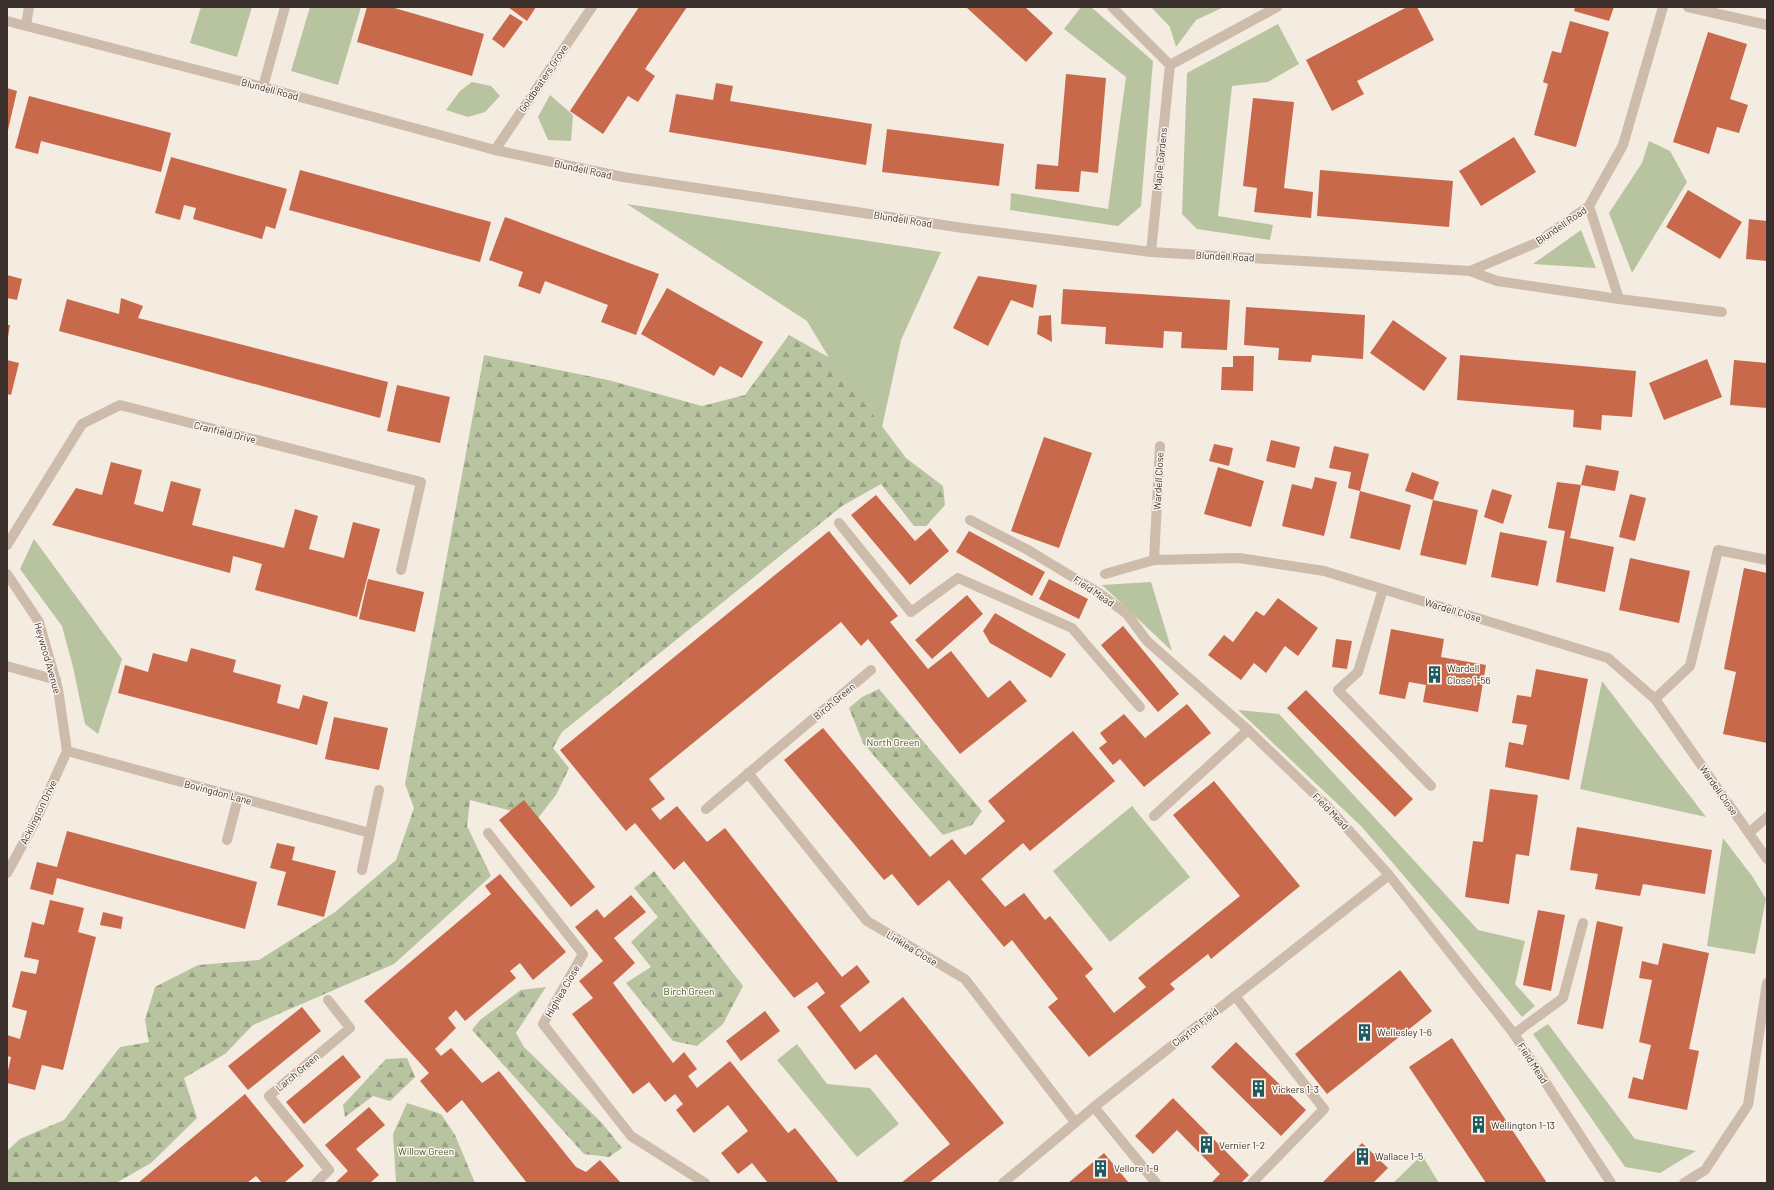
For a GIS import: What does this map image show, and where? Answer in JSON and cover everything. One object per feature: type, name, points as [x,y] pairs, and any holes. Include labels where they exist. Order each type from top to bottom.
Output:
[{"type":"street","points":[[26,25],[29,7]]},
{"type":"street","points":[[263,87],[285,7]]},
{"type":"street","name":"Goldbeaters Grove","points":[[495,150],[592,7]]},
{"type":"street","points":[[1112,7],[1170,65],[1277,7]]},
{"type":"street","name":"Blundell Road","points":[[7,21],[263,87],[495,150],[622,177],[963,228],[1151,252],[1470,271],[1536,243],[1590,206],[1622,145],[1663,7]]},
{"type":"street","points":[[1688,7],[1767,25]]},
{"type":"street","name":"Maple Gardens","points":[[1151,252],[1170,65]]},
{"type":"street","points":[[1590,206],[1619,299]]},
{"type":"street","points":[[1470,271],[1497,281],[1722,312]]},
{"type":"street","name":"Cranfield Drive","points":[[7,545],[82,424],[120,405],[422,482],[402,570]]},
{"type":"street","name":"Wardell Close","points":[[1160,446],[1154,560],[1239,558],[1324,571],[1608,658],[1655,699],[1767,859]]},
{"type":"street","name":"Field Mead","points":[[970,520],[1028,550],[1099,593],[1126,614],[1147,641],[1248,730],[1327,806],[1389,875],[1514,1034],[1611,1183]]},
{"type":"street","points":[[840,523],[911,612],[958,578],[1072,628],[1140,707]]},
{"type":"street","points":[[1655,699],[1690,666],[1718,550],[1767,560]]},
{"type":"street","points":[[1105,574],[1154,560]]},
{"type":"street","name":"Heywood Avenue","points":[[7,574],[40,622],[56,680],[67,751]]},
{"type":"street","points":[[1383,589],[1358,672],[1338,690],[1431,786]]},
{"type":"street","points":[[7,666],[56,680]]},
{"type":"street","name":"Birch Green","points":[[706,809],[871,670]]},
{"type":"street","points":[[1154,816],[1248,730]]},
{"type":"street","name":"Bovingdon Lane","points":[[67,751],[370,833]]},
{"type":"street","name":"Acklington Drive","points":[[7,873],[36,820],[67,751]]},
{"type":"street","name":"Linklea Close","points":[[748,773],[867,921],[964,979],[1075,1122]]},
{"type":"street","points":[[362,870],[379,790]]},
{"type":"street","points":[[227,840],[238,798]]},
{"type":"street","points":[[1749,833],[1767,817]]},
{"type":"street","name":"Highlea Close","points":[[488,833],[583,954],[543,1024],[630,1136],[705,1183]]},
{"type":"street","name":"Clayton Field","points":[[1003,1183],[1075,1122],[1389,875]]},
{"type":"street","points":[[1514,1034],[1562,998],[1583,923]]},
{"type":"street","points":[[1684,1183],[1706,1170],[1748,1105],[1767,983]]},
{"type":"street","points":[[1235,996],[1324,1109],[1252,1183]]},
{"type":"street","name":"Larch Green","points":[[316,1183],[330,1170],[268,1096],[350,1028],[328,1000]]},
{"type":"street","points":[[1094,1107],[1156,1183]]},
{"type":"green space","points":[[201,7],[252,7],[237,57],[190,43]]},
{"type":"green space","points":[[310,7],[361,7],[338,85],[291,71]]},
{"type":"green space","points":[[1081,7],[1091,7],[1153,61],[1141,206],[1118,226],[1010,210],[1011,193],[1108,209],[1126,77],[1064,29]]},
{"type":"green space","points":[[1151,7],[1224,7],[1196,20],[1176,47],[1170,27]]},
{"type":"green space","points":[[1278,24],[1299,64],[1268,82],[1232,86],[1218,216],[1273,225],[1270,240],[1197,229],[1182,214],[1187,73]]},
{"type":"green space","points":[[472,82],[491,86],[500,96],[485,112],[468,117],[446,110],[460,91]]},
{"type":"green space","points":[[550,95],[573,115],[571,141],[548,140],[538,117]]},
{"type":"green space","points":[[1649,141],[1670,151],[1687,182],[1632,273],[1609,213],[1642,163]]},
{"type":"green space","points":[[627,204],[941,252],[901,340],[879,441],[807,321]]},
{"type":"green space","points":[[1581,230],[1596,268],[1533,264]]},
{"type":"green space","points":[[789,335],[830,358],[906,458],[943,486],[945,505],[926,526],[914,526],[881,484],[842,506],[562,732],[553,748],[569,768],[556,795],[538,818],[470,800],[467,826],[491,876],[394,964],[253,1025],[225,1054],[184,1078],[197,1118],[151,1163],[116,1183],[7,1183],[7,1151],[20,1139],[64,1120],[120,1047],[149,1042],[145,1020],[155,987],[198,965],[259,960],[335,912],[396,860],[414,808],[405,784],[484,355],[608,380],[702,406],[745,395]]},
{"type":"green space","points":[[34,539],[122,659],[98,734],[85,724],[73,667],[62,626],[20,569]]},
{"type":"green space","points":[[1151,582],[1172,651],[1102,585]]},
{"type":"green space","points":[[1602,681],[1706,817],[1580,789]]},
{"type":"green space","name":"North Green","points":[[879,689],[982,811],[972,825],[943,835],[863,743],[849,708],[862,697]]},
{"type":"green space","points":[[1238,710],[1279,714],[1478,930],[1525,941],[1515,984],[1535,1006],[1522,1017],[1458,939],[1362,827]]},
{"type":"green space","points":[[1132,806],[1190,877],[1110,942],[1053,871]]},
{"type":"green space","points":[[1723,838],[1752,876],[1766,899],[1755,954],[1707,946]]},
{"type":"green space","name":"Birch Green","points":[[654,871],[743,986],[723,1024],[697,1046],[673,1041],[626,983],[651,967],[631,942],[658,917],[634,888]]},
{"type":"green space","points":[[546,987],[516,1033],[524,1047],[602,1123],[622,1148],[609,1157],[584,1154],[472,1030],[480,1020],[521,990]]},
{"type":"green space","points":[[1548,1024],[1635,1139],[1696,1151],[1660,1173],[1625,1167],[1533,1034]]},
{"type":"green space","points":[[797,1044],[827,1084],[870,1088],[899,1124],[857,1157],[777,1060]]},
{"type":"green space","points":[[407,1058],[415,1077],[390,1101],[373,1096],[345,1117],[343,1105],[386,1059]]},
{"type":"green space","name":"Willow Green","points":[[407,1103],[441,1114],[455,1135],[475,1183],[396,1183],[393,1134]]},
{"type":"green space","points":[[1422,1155],[1439,1183],[1393,1183]]},
{"type":"building","points":[[367,7],[391,7],[484,34],[472,76],[357,42]]},
{"type":"building","points":[[508,7],[536,7],[527,21]]},
{"type":"building","points":[[639,7],[687,7],[645,69],[655,76],[638,102],[628,96],[603,134],[570,111]]},
{"type":"building","points":[[966,7],[1025,7],[1053,33],[1026,62]]},
{"type":"building","points":[[1407,7],[1417,7],[1434,40],[1357,81],[1364,94],[1332,111],[1306,60]]},
{"type":"building","points":[[1575,7],[1614,7],[1609,21],[1574,11]]},
{"type":"building","points":[[510,14],[523,22],[504,48],[492,39]]},
{"type":"building","points":[[1570,21],[1609,32],[1576,147],[1534,135],[1548,84],[1543,82],[1552,51],[1561,53]]},
{"type":"building","points":[[1708,32],[1747,44],[1730,99],[1748,105],[1739,133],[1717,127],[1709,154],[1673,142]]},
{"type":"building","points":[[1066,74],[1106,78],[1098,173],[1081,171],[1079,192],[1035,189],[1037,164],[1058,166]]},
{"type":"building","points":[[716,83],[733,86],[730,101],[872,124],[866,165],[669,132],[676,94],[713,100]]},
{"type":"building","points":[[7,88],[17,91],[8,130],[7,130]]},
{"type":"building","points":[[29,96],[171,133],[161,172],[41,141],[38,154],[15,148]]},
{"type":"building","points":[[1253,98],[1294,102],[1284,188],[1313,192],[1311,218],[1254,212],[1257,188],[1243,186]]},
{"type":"building","points":[[887,129],[1004,144],[999,186],[882,172]]},
{"type":"building","points":[[1514,137],[1536,172],[1481,206],[1459,171]]},
{"type":"building","points":[[171,157],[287,189],[275,229],[266,226],[262,239],[193,219],[196,208],[184,205],[180,220],[155,213]]},
{"type":"building","points":[[300,170],[491,222],[480,262],[289,210]]},
{"type":"building","points":[[1320,170],[1453,181],[1449,227],[1317,216]]},
{"type":"building","points":[[1688,190],[1742,222],[1720,259],[1666,227]]},
{"type":"building","points":[[505,217],[659,274],[636,335],[601,322],[608,305],[545,281],[540,294],[518,286],[523,272],[489,260]]},
{"type":"building","points":[[1749,219],[1767,221],[1767,261],[1746,259]]},
{"type":"building","points":[[7,275],[22,279],[17,300],[7,298]]},
{"type":"building","points":[[978,276],[1037,285],[1033,308],[1011,300],[988,346],[953,328]]},
{"type":"building","points":[[667,288],[763,342],[742,378],[720,366],[714,376],[641,334]]},
{"type":"building","points":[[1063,289],[1230,300],[1227,350],[1181,348],[1182,332],[1164,331],[1163,348],[1105,344],[1106,327],[1061,324]]},
{"type":"building","points":[[121,298],[143,306],[138,318],[388,382],[380,418],[59,331],[67,299],[119,314]]},
{"type":"building","points":[[1246,307],[1365,315],[1363,359],[1312,355],[1311,362],[1278,360],[1279,348],[1244,345]]},
{"type":"building","points":[[1051,315],[1052,342],[1037,334],[1039,316]]},
{"type":"building","points":[[1393,320],[1447,358],[1424,391],[1370,353]]},
{"type":"building","points":[[7,325],[10,325],[8,337],[7,337]]},
{"type":"building","points":[[1460,355],[1636,371],[1632,417],[1602,415],[1601,430],[1573,427],[1574,410],[1457,400]]},
{"type":"building","points":[[1233,356],[1254,356],[1253,391],[1221,390],[1222,367],[1233,367]]},
{"type":"building","points":[[1707,359],[1722,397],[1664,420],[1649,383]]},
{"type":"building","points":[[7,360],[19,363],[11,395],[7,394]]},
{"type":"building","points":[[1734,360],[1767,363],[1767,408],[1730,405]]},
{"type":"building","points":[[397,385],[450,397],[440,443],[387,431]]},
{"type":"building","points":[[1044,437],[1092,453],[1059,548],[1011,531]]},
{"type":"building","points":[[1271,440],[1300,447],[1295,468],[1266,461]]},
{"type":"building","points":[[1214,444],[1233,448],[1229,466],[1209,461]]},
{"type":"building","points":[[1334,446],[1369,454],[1360,491],[1348,488],[1351,472],[1329,468]]},
{"type":"building","points":[[111,462],[142,470],[134,504],[163,512],[171,481],[201,489],[192,525],[284,548],[295,509],[318,516],[309,549],[344,558],[353,522],[380,529],[357,617],[255,590],[262,564],[233,556],[230,573],[52,525],[76,488],[102,495]]},
{"type":"building","points":[[1586,465],[1619,471],[1615,491],[1581,485]]},
{"type":"building","points":[[1218,467],[1264,481],[1251,527],[1204,514]]},
{"type":"building","points":[[1412,472],[1439,482],[1433,500],[1405,491]]},
{"type":"building","points":[[1315,477],[1337,482],[1324,536],[1282,526],[1292,484],[1312,489]]},
{"type":"building","points":[[1557,482],[1581,485],[1570,538],[1614,547],[1605,592],[1556,582],[1565,531],[1548,528]]},
{"type":"building","points":[[1492,489],[1512,495],[1503,524],[1484,517]]},
{"type":"building","points":[[1360,491],[1411,505],[1400,550],[1350,538]]},
{"type":"building","points":[[1630,494],[1646,498],[1635,541],[1619,537]]},
{"type":"building","points":[[876,495],[915,541],[930,528],[949,551],[910,585],[851,515]]},
{"type":"building","points":[[1433,500],[1478,510],[1466,565],[1420,555]]},
{"type":"building","points":[[829,531],[898,616],[890,622],[928,669],[951,651],[988,698],[1010,680],[1027,701],[960,754],[868,639],[861,646],[841,622],[649,779],[665,799],[651,809],[660,820],[677,806],[707,842],[725,828],[842,977],[857,965],[870,982],[840,1006],[860,1032],[903,997],[1004,1123],[929,1183],[901,1183],[950,1144],[876,1054],[855,1070],[807,1007],[825,993],[817,982],[794,998],[684,861],[674,870],[635,823],[626,831],[560,750]]},
{"type":"building","points":[[969,531],[1045,572],[1032,596],[956,552]]},
{"type":"building","points":[[1500,532],[1547,541],[1538,586],[1491,577]]},
{"type":"building","points":[[1630,558],[1690,571],[1679,623],[1619,610]]},
{"type":"building","points":[[1744,568],[1767,573],[1767,743],[1723,734],[1736,672],[1724,669]]},
{"type":"building","points":[[368,579],[424,592],[415,632],[359,619]]},
{"type":"building","points":[[1049,579],[1088,599],[1079,619],[1039,599]]},
{"type":"building","points":[[967,595],[983,614],[932,659],[915,640]]},
{"type":"building","points":[[1278,598],[1318,628],[1298,656],[1285,646],[1266,673],[1254,663],[1241,680],[1208,655],[1224,635],[1233,642],[1256,611],[1264,616]]},
{"type":"building","points":[[995,613],[1066,654],[1051,678],[990,643],[983,631]]},
{"type":"building","points":[[1123,626],[1179,694],[1158,712],[1101,645]]},
{"type":"building","name":"Wardell Close 1-56","points":[[1391,629],[1444,639],[1441,657],[1486,665],[1478,712],[1423,702],[1426,685],[1409,682],[1405,699],[1379,694]]},
{"type":"building","points":[[1336,639],[1352,641],[1347,669],[1332,667]]},
{"type":"building","points":[[191,648],[236,660],[233,672],[281,685],[277,703],[299,709],[303,695],[328,702],[317,745],[118,693],[125,665],[148,672],[153,653],[187,662]]},
{"type":"building","points":[[1536,669],[1588,679],[1569,780],[1505,767],[1509,742],[1523,745],[1527,725],[1512,723],[1517,695],[1531,697]]},
{"type":"building","points":[[1306,690],[1413,799],[1395,817],[1287,708]]},
{"type":"building","points":[[1187,704],[1211,733],[1144,787],[1120,759],[1113,765],[1099,748],[1107,742],[1100,733],[1124,714],[1145,738]]},
{"type":"building","points":[[334,717],[388,728],[379,770],[325,759]]},
{"type":"building","points":[[823,728],[930,857],[952,839],[965,855],[1005,821],[988,801],[1073,731],[1115,781],[1030,851],[1023,843],[981,879],[1005,907],[1024,893],[1045,920],[1050,916],[1093,969],[1085,976],[1114,1013],[1146,987],[1138,978],[1240,896],[1173,815],[1214,781],[1300,886],[1211,959],[1208,954],[1170,984],[1175,989],[1089,1057],[1048,1007],[1058,999],[1012,940],[1004,947],[949,880],[918,906],[892,874],[884,880],[784,760]]},
{"type":"building","points":[[1490,789],[1538,795],[1529,856],[1516,854],[1509,904],[1465,897],[1473,841],[1483,842]]},
{"type":"building","points":[[524,800],[595,887],[571,907],[499,820]]},
{"type":"building","points":[[1577,827],[1712,850],[1705,894],[1643,884],[1640,896],[1595,889],[1598,874],[1570,870]]},
{"type":"building","points":[[67,831],[257,882],[245,929],[57,878],[53,895],[30,889],[37,862],[57,867]]},
{"type":"building","points":[[277,843],[295,847],[292,860],[336,871],[324,917],[277,905],[286,872],[270,868]]},
{"type":"building","points":[[500,874],[566,952],[533,980],[520,963],[510,971],[516,978],[465,1021],[456,1010],[448,1018],[456,1028],[435,1049],[441,1056],[451,1048],[482,1083],[499,1071],[576,1167],[586,1172],[600,1160],[621,1183],[527,1183],[462,1100],[447,1113],[420,1081],[429,1073],[364,1001],[491,894],[485,886]]},
{"type":"building","points":[[631,895],[646,912],[614,938],[635,963],[613,983],[673,1063],[684,1052],[697,1069],[688,1076],[697,1088],[730,1061],[788,1133],[795,1128],[839,1183],[768,1183],[752,1163],[738,1174],[721,1153],[748,1131],[728,1105],[694,1133],[676,1110],[683,1104],[675,1094],[665,1102],[649,1082],[633,1094],[572,1014],[593,998],[579,981],[603,961],[575,927],[597,909],[604,918]]},
{"type":"building","points":[[50,900],[84,908],[78,932],[96,937],[63,1070],[42,1065],[35,1090],[7,1083],[7,1075],[11,1057],[7,1056],[7,1035],[20,1039],[27,1011],[12,1007],[21,971],[36,974],[39,960],[24,957],[32,922],[44,925]]},
{"type":"building","points":[[1538,910],[1565,915],[1551,991],[1523,985]]},
{"type":"building","points":[[103,912],[123,917],[121,929],[100,925]]},
{"type":"building","points":[[1597,921],[1623,927],[1603,1029],[1577,1024]]},
{"type":"building","points":[[1663,943],[1709,953],[1689,1049],[1699,1051],[1687,1110],[1628,1098],[1633,1077],[1643,1080],[1651,1045],[1639,1042],[1652,980],[1639,978],[1642,961],[1658,965]]},
{"type":"building","name":"Wellesley 1-6","points":[[1400,970],[1432,1011],[1327,1094],[1295,1054]]},
{"type":"building","points":[[302,1007],[321,1031],[248,1090],[228,1066]]},
{"type":"building","points":[[765,1011],[780,1031],[741,1061],[726,1041]]},
{"type":"building","name":"Wellington 1-13","points":[[1452,1038],[1547,1183],[1486,1183],[1409,1067]]},
{"type":"building","name":"Vickers 1-3","points":[[1236,1042],[1306,1110],[1281,1136],[1211,1067]]},
{"type":"building","points":[[343,1055],[361,1077],[304,1124],[286,1102]]},
{"type":"building","points":[[245,1094],[304,1166],[284,1183],[262,1183],[256,1176],[247,1183],[138,1183]]},
{"type":"building","name":"Vernier 1-2","points":[[1173,1098],[1249,1175],[1241,1183],[1211,1183],[1220,1174],[1177,1130],[1153,1154],[1135,1136]]},
{"type":"building","points":[[369,1107],[385,1125],[356,1149],[379,1175],[370,1183],[335,1183],[348,1171],[325,1145]]},
{"type":"building","name":"Wallace 1-5","points":[[1362,1143],[1388,1168],[1373,1183],[1322,1183]]},
{"type":"building","name":"Vellore 1-9","points":[[1104,1153],[1129,1183],[1068,1183]]},
{"type":"place","name":"Wardell Close 1-56","points":[[1434,674]]},
{"type":"place","name":"Wellesley 1-6","points":[[1364,1032]]},
{"type":"place","name":"Vickers 1-3","points":[[1259,1089]]},
{"type":"place","name":"Wellington 1-13","points":[[1478,1125]]},
{"type":"place","name":"Vernier 1-2","points":[[1206,1145]]},
{"type":"place","name":"Wallace 1-5","points":[[1362,1156]]},
{"type":"place","name":"Vellore 1-9","points":[[1101,1168]]}]
